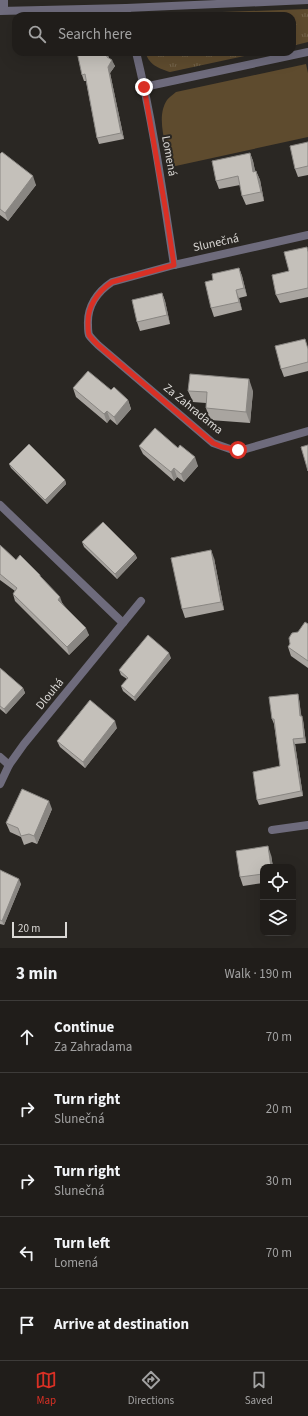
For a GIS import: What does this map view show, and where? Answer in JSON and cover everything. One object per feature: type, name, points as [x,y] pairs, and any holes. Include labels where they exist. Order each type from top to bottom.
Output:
[{"type":"street","points":[[4,0],[2,11],[126,12],[209,2],[308,0]]},
{"type":"street","points":[[296,55],[308,52]]},
{"type":"street","name":"Lomená","points":[[137,56],[144,87],[174,265]]},
{"type":"street","points":[[144,87],[289,56]]},
{"type":"street","name":"Slunečná","points":[[88,326],[89,310],[92,303],[105,286],[112,282],[174,265],[308,235]]},
{"type":"street","name":"Za Zahradama","points":[[88,326],[90,335],[98,345],[213,443],[230,449],[246,449],[308,431]]},
{"type":"street","points":[[0,505],[123,623]]},
{"type":"street","name":"Dlouhá","points":[[0,784],[9,765],[24,744],[141,601]]},
{"type":"street","points":[[0,756],[9,765]]},
{"type":"street","points":[[272,830],[308,825]]},
{"type":"green space","points":[[308,9],[308,42],[296,45],[296,12],[224,12]]},
{"type":"green space","points":[[147,56],[244,56],[170,72],[158,68],[149,60]]},
{"type":"green space","points":[[306,64],[308,73],[308,137],[171,167],[163,133],[162,115],[167,100],[176,92]]},
{"type":"building","points":[[78,56],[107,56],[112,60],[108,67],[121,133],[97,138],[85,74],[82,75]]},
{"type":"building","points":[[308,142],[308,166],[295,169],[290,146]]},
{"type":"building","points":[[2,152],[33,176],[5,213],[0,209],[0,154]]},
{"type":"building","points":[[250,153],[253,172],[256,171],[261,192],[242,196],[238,176],[216,181],[212,161]]},
{"type":"building","points":[[307,247],[308,288],[276,295],[272,275],[289,271],[284,252]]},
{"type":"building","points":[[239,268],[244,288],[236,290],[239,302],[211,308],[205,282],[213,280],[212,274]]},
{"type":"building","points":[[162,293],[167,315],[137,322],[132,300]]},
{"type":"building","points":[[305,339],[308,349],[308,362],[281,369],[275,346]]},
{"type":"building","points":[[88,371],[111,390],[114,387],[128,400],[114,417],[107,411],[104,414],[73,388]]},
{"type":"building","points":[[190,374],[249,379],[246,412],[206,408],[207,392],[188,391]]},
{"type":"building","points":[[155,428],[178,448],[180,445],[195,457],[181,474],[174,468],[171,472],[139,446]]},
{"type":"building","points":[[29,444],[65,480],[45,500],[9,464]]},
{"type":"building","points":[[308,445],[308,471],[301,447]]},
{"type":"building","points":[[103,522],[135,554],[115,574],[82,542]]},
{"type":"building","points":[[0,545],[16,560],[20,555],[60,597],[58,600],[86,628],[67,647],[13,594],[17,588],[0,574]]},
{"type":"building","points":[[211,550],[221,602],[182,609],[171,558]]},
{"type":"building","points":[[305,622],[308,624],[308,661],[288,647],[290,644],[289,638],[292,633],[298,632]]},
{"type":"building","points":[[148,635],[169,653],[134,697],[121,686],[128,678],[119,670]]},
{"type":"building","points":[[0,668],[23,688],[4,709],[0,706]]},
{"type":"building","points":[[298,694],[304,738],[293,739],[301,791],[257,800],[253,772],[280,766],[274,719],[272,719],[269,697]]},
{"type":"building","points":[[90,700],[115,721],[83,762],[57,741]]},
{"type":"building","points":[[22,789],[49,801],[34,836],[29,834],[21,836],[18,828],[6,823]]},
{"type":"building","points":[[268,846],[271,864],[260,864],[260,874],[240,877],[236,851]]},
{"type":"building","points":[[0,870],[19,879],[2,921],[0,920]]},
{"type":"route","points":[[144,87],[174,265],[112,282],[105,286],[95,297],[89,310],[88,326],[90,335],[98,345],[213,443],[222,447],[238,450]]}]
